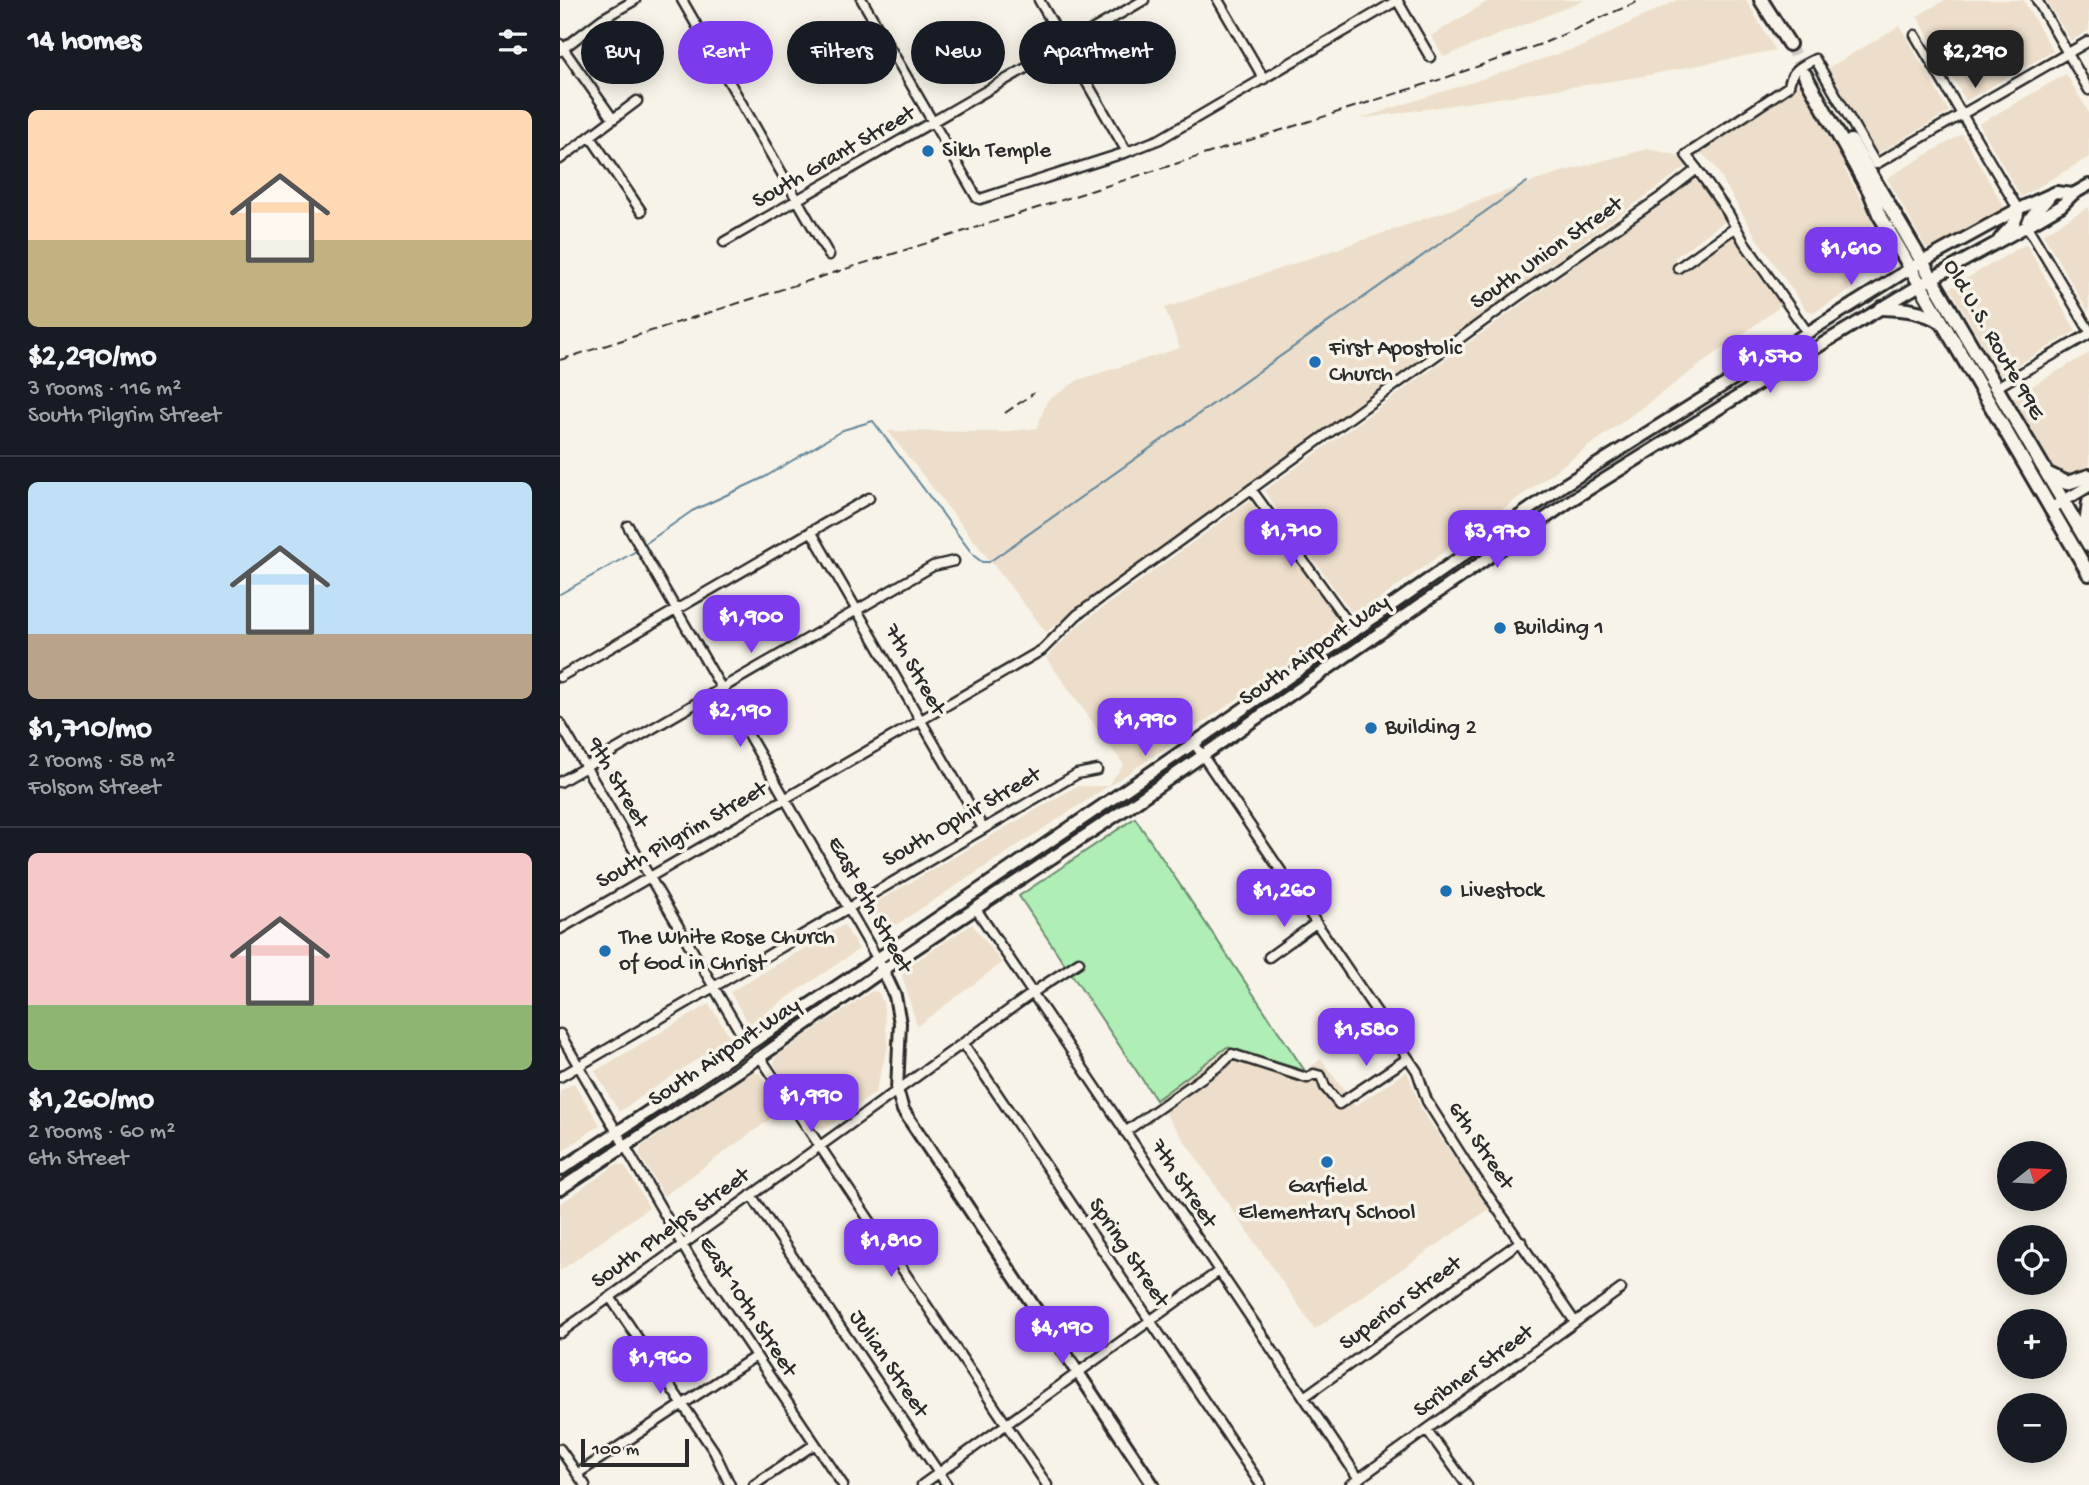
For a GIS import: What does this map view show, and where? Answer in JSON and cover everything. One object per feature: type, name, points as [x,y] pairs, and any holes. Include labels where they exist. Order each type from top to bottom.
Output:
[{"type":"main road","points":[[1761,0],[1791,42],[1769,0]]},
{"type":"main road","name":"Old U.S. Route 99E","points":[[1911,268],[1808,72],[1819,83],[2089,545]]},
{"type":"main road","name":"South Airport Way","points":[[560,1189],[760,1057],[883,970],[1203,756],[1573,499],[1920,285],[2061,206],[2073,194],[2089,185]]},
{"type":"main road","name":"South Airport Way","points":[[560,1170],[1194,743],[1564,485],[1911,268],[2018,209],[2056,192],[2073,194]]},
{"type":"main road","points":[[2027,226],[2029,219],[2047,203],[2051,194]]},
{"type":"main road","points":[[1998,242],[2015,222],[2019,215],[2018,209]]},
{"type":"main road","points":[[1911,268],[2089,574]]},
{"type":"main road","points":[[1882,308],[1910,309],[1927,313],[1942,322]]},
{"type":"main road","points":[[1808,333],[1829,340]]},
{"type":"main road","points":[[2045,473],[2067,483],[2089,476]]},
{"type":"main road","points":[[2050,509],[2089,486]]},
{"type":"main road","points":[[2089,502],[2086,525],[2089,535]]},
{"type":"main road","name":"East 8th Street","points":[[877,958],[895,996],[900,1023],[897,1090],[907,1117],[1153,1485]]},
{"type":"street","points":[[613,119],[561,47],[635,0]]},
{"type":"street","points":[[682,0],[830,255]]},
{"type":"street","points":[[862,0],[977,198],[1127,152],[1160,139],[1398,0],[1430,57]]},
{"type":"street","points":[[1039,0],[1051,21]]},
{"type":"street","name":"South Grant Street","points":[[1108,21],[1144,0]]},
{"type":"street","points":[[1218,0],[1264,79]]},
{"type":"street","points":[[2037,0],[2089,90]]},
{"type":"street","points":[[1915,35],[2018,209]]},
{"type":"street","points":[[1808,333],[1686,155],[1789,86],[1792,73],[1815,59],[1876,164],[2089,41]]},
{"type":"street","name":"South Grant Street","points":[[724,242],[1019,72]]},
{"type":"street","points":[[1087,84],[1127,152]]},
{"type":"street","points":[[560,159],[637,101]]},
{"type":"street","points":[[590,136],[641,211]]},
{"type":"street","name":"South Union Street","points":[[1042,650],[1077,615],[1697,169]]},
{"type":"street","points":[[1983,395],[2089,332],[2027,226]]},
{"type":"street","points":[[1678,268],[1735,227]]},
{"type":"street","points":[[1251,489],[1355,632]]},
{"type":"street","points":[[560,677],[869,498]]},
{"type":"street","name":"East 8th Street","points":[[628,526],[877,958]]},
{"type":"street","name":"7th Street","points":[[811,531],[983,828]]},
{"type":"street","points":[[560,782],[933,566],[954,561]]},
{"type":"street","name":"South Pilgrim Street","points":[[560,929],[1042,650]]},
{"type":"street","name":"9th Street","points":[[560,723],[747,1044]]},
{"type":"street","name":"6th Street","points":[[1194,743],[1417,1071],[1427,1101],[1476,1178],[1575,1322]]},
{"type":"street","name":"South Ophir Street","points":[[560,1077],[1077,774],[1097,770]]},
{"type":"street","name":"7th Street","points":[[976,909],[1359,1479]]},
{"type":"street","points":[[1269,957],[1316,923]]},
{"type":"street","name":"South Phelps Street","points":[[560,1333],[1032,993],[1079,962]]},
{"type":"street","name":"East 10th Street","points":[[560,1034],[682,1244],[843,1485]]},
{"type":"street","name":"Spring Street","points":[[964,1043],[1261,1485]]},
{"type":"street","points":[[1125,1132],[1232,1054],[1307,1078],[1314,1074],[1321,1076],[1325,1087],[1339,1104],[1408,1058]]},
{"type":"street","points":[[760,1057],[1047,1485]]},
{"type":"street","name":"Julian Street","points":[[751,1195],[947,1485]]},
{"type":"street","name":"Superior Street","points":[[1304,1397],[1521,1241]]},
{"type":"street","points":[[922,1485],[1219,1270]]},
{"type":"street","name":"Scribner Street","points":[[1350,1485],[1621,1289]]},
{"type":"street","points":[[610,1297],[683,1404],[713,1451],[730,1485]]},
{"type":"street","points":[[577,1474],[756,1356]]},
{"type":"street","points":[[1427,1430],[1467,1485]]},
{"type":"street","points":[[754,1485],[815,1444]]},
{"type":"street","points":[[560,1449],[584,1485]]},
{"type":"shaded area","points":[[1490,0],[1585,0],[1444,57],[1431,36]]},
{"type":"shaded area","points":[[1677,0],[1746,0],[1775,50],[1638,77],[1359,119],[1583,46]]},
{"type":"shaded area","points":[[1945,0],[2023,0],[2053,51],[1966,101],[1917,16]]},
{"type":"shaded area","points":[[2046,0],[2089,0],[2089,30],[2071,41]]},
{"type":"shaded area","points":[[1900,26],[1949,112],[1877,154],[1828,68]]},
{"type":"shaded area","points":[[2066,74],[2089,113],[2089,157],[2021,197],[1979,124]]},
{"type":"shaded area","points":[[1803,78],[1851,163],[1844,168],[1872,219],[1874,255],[1852,289],[1815,312],[1806,310],[1757,239],[1714,165],[1699,151]]},
{"type":"shaded area","points":[[1962,134],[2012,221],[1959,248],[1926,248],[1887,178]]},
{"type":"shaded area","points":[[1647,149],[1676,155],[1687,166],[1046,632],[888,431],[1004,432],[1037,428],[1047,401],[1078,380],[1180,348],[1165,308],[1558,173]]},
{"type":"shaded area","points":[[1697,177],[1728,219],[1674,258],[1680,265],[1732,228],[1780,300],[1778,308],[1355,617],[1264,491]]},
{"type":"shaded area","points":[[2089,207],[2089,313],[2043,234]]},
{"type":"shaded area","points":[[2026,244],[2076,331],[2000,375],[1950,288]]},
{"type":"shaded area","points":[[2089,353],[2089,465],[2067,477],[2055,470],[2013,397]]},
{"type":"shaded area","points":[[1250,501],[1341,620],[1328,637],[1130,772],[879,936],[863,910],[1077,786],[1107,786],[1124,765],[1046,658],[1080,624]]},
{"type":"shaded area","points":[[972,924],[1002,963],[917,1026],[902,975],[904,969]]},
{"type":"shaded area","points":[[844,925],[859,949],[749,1024],[730,992]]},
{"type":"shaded area","points":[[872,991],[878,992],[883,1002],[888,1046],[875,1093],[825,1129],[816,1127],[774,1064],[776,1056]]},
{"type":"shaded area","points":[[709,1004],[730,1037],[619,1112],[595,1071]]},
{"type":"shaded area","name":"Garfield Elementary School","points":[[1227,1047],[1305,1071],[1321,1059],[1355,1106],[1407,1071],[1421,1109],[1489,1209],[1315,1329],[1156,1100]]},
{"type":"shaded area","points":[[751,1072],[760,1074],[784,1109],[664,1196],[639,1154],[642,1146]]},
{"type":"shaded area","points":[[574,1083],[600,1125],[560,1153],[560,1091]]},
{"type":"shaded area","points":[[617,1164],[625,1166],[649,1207],[560,1271],[560,1204]]},
{"type":"green space","points":[[1135,818],[1305,1071],[1227,1047],[1156,1100],[1019,896]]},
{"type":"waterway","points":[[642,546],[692,511],[765,477],[843,430],[873,421],[974,556],[982,562],[989,562],[1527,182]]},
{"type":"waterway","points":[[560,594],[638,550]]},
{"type":"tunnel","points":[[1789,44],[1805,75]]},
{"type":"railway","points":[[560,360],[1445,78],[1544,43],[1641,0]]},
{"type":"railway","points":[[1005,413],[1034,393]]},
{"type":"place","name":"Sikh Temple","points":[[928,151]]},
{"type":"place","name":"First Apostolic Church","points":[[1315,362]]},
{"type":"place","name":"Building 1","points":[[1500,628]]},
{"type":"place","name":"Building 2","points":[[1371,728]]},
{"type":"place","name":"Livestock","points":[[1446,891]]},
{"type":"place","name":"The White Rose Church of God in Christ","points":[[605,951]]},
{"type":"place","name":"Garfield Elementary School","points":[[1327,1162]]}]
